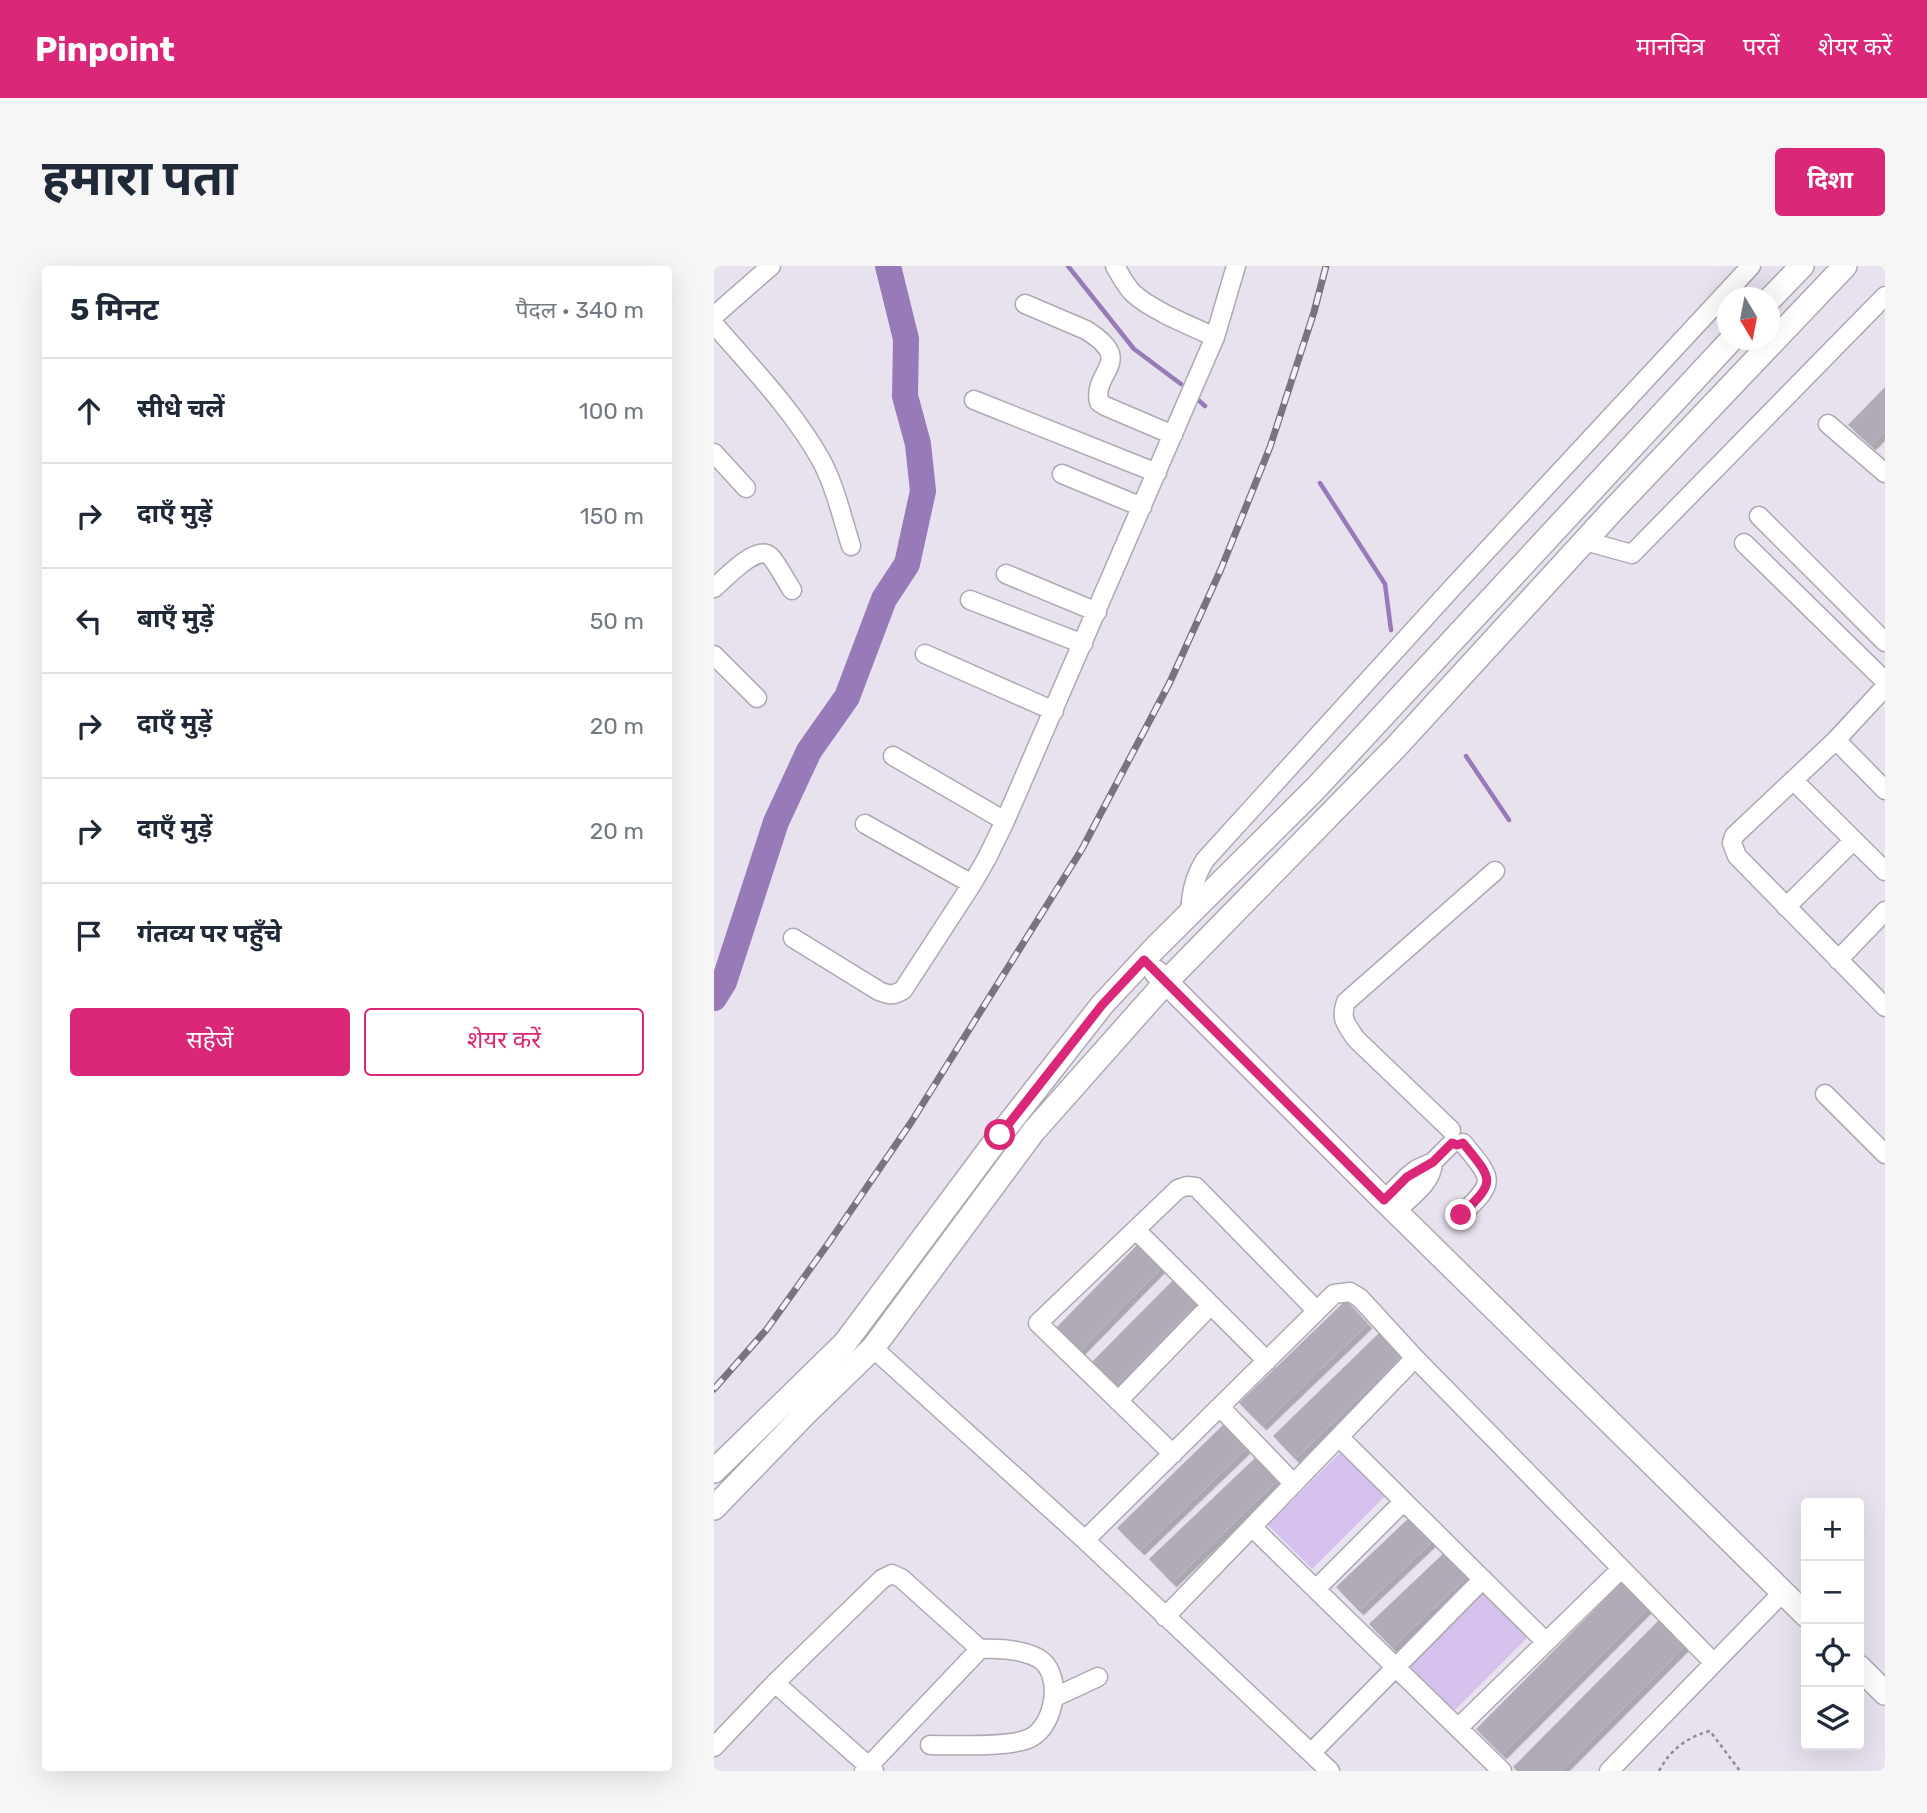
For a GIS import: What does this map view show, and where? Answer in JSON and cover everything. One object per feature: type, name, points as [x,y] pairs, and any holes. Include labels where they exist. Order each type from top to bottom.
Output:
[{"type":"main road","points":[[1780,288],[1802,266]]},
{"type":"main road","points":[[714,1508],[873,1348],[1033,1132],[1166,982],[1396,747],[1844,266]]},
{"type":"main road","points":[[714,1471],[845,1343],[1017,1113],[1102,1005],[1316,788],[1722,350]]},
{"type":"main road","points":[[1144,960],[1801,1610]]},
{"type":"main road","points":[[1864,1672],[1885,1693]]},
{"type":"street","points":[[714,316],[771,266]]},
{"type":"street","points":[[1115,266],[1135,295],[1153,307],[1215,337]]},
{"type":"street","points":[[793,937],[879,991],[889,995],[903,990],[987,858],[1054,711],[1215,337],[1236,266]]},
{"type":"street","points":[[1190,914],[1194,881],[1205,860],[1434,607],[1751,266]]},
{"type":"street","points":[[1585,541],[1632,554],[1885,296]]},
{"type":"street","points":[[1025,304],[1086,330],[1096,336],[1109,351],[1111,359],[1097,393],[1099,401],[1173,435]]},
{"type":"street","points":[[714,324],[769,388],[815,450],[832,485],[851,546]]},
{"type":"street","points":[[974,400],[1157,473]]},
{"type":"street","points":[[1828,424],[1882,465]]},
{"type":"street","points":[[714,453],[746,488]]},
{"type":"street","points":[[1062,474],[1142,507]]},
{"type":"street","points":[[1759,516],[1881,630]]},
{"type":"street","points":[[1744,543],[1885,681]]},
{"type":"street","points":[[714,588],[748,558],[762,553],[769,556],[792,590]]},
{"type":"street","points":[[1006,574],[1097,612]]},
{"type":"street","points":[[970,600],[1083,644]]},
{"type":"street","points":[[714,654],[757,698]]},
{"type":"street","points":[[925,654],[1054,711]]},
{"type":"street","points":[[1885,687],[1836,740],[1734,836],[1732,843],[1737,856],[1885,1007]]},
{"type":"street","points":[[1836,740],[1885,790]]},
{"type":"street","points":[[893,757],[1004,821]]},
{"type":"street","points":[[1793,780],[1885,871]]},
{"type":"street","points":[[865,824],[972,884]]},
{"type":"street","points":[[1786,906],[1854,840]]},
{"type":"street","points":[[1461,1215],[1481,1196],[1487,1186],[1486,1171],[1356,1039],[1344,1021],[1343,1011],[1346,1002],[1495,871]]},
{"type":"street","points":[[1838,960],[1885,911]]},
{"type":"street","points":[[1825,1094],[1885,1154]]},
{"type":"street","points":[[1390,1206],[1407,1177],[1433,1162],[1455,1139]]},
{"type":"street","points":[[1173,1454],[1038,1323],[1178,1189],[1187,1186],[1196,1187],[1317,1311]]},
{"type":"street","points":[[1136,1230],[1267,1361]]},
{"type":"street","points":[[1085,1540],[1334,1294],[1350,1292],[1360,1298],[1415,1358],[1714,1663]]},
{"type":"street","points":[[1118,1401],[1211,1305]]},
{"type":"street","points":[[873,1348],[1085,1540],[1330,1771]]},
{"type":"street","points":[[1165,1617],[1415,1358]]},
{"type":"street","points":[[1220,1407],[1294,1484]]},
{"type":"street","points":[[1339,1437],[1546,1642]]},
{"type":"street","points":[[1316,1589],[1404,1501]]},
{"type":"street","points":[[1252,1527],[1502,1771]]},
{"type":"street","points":[[1459,1727],[1620,1569]]},
{"type":"street","points":[[714,1747],[775,1683],[882,1579],[891,1574],[901,1577],[980,1649]]},
{"type":"street","points":[[1311,1753],[1483,1579]]},
{"type":"street","points":[[1609,1771],[1783,1592]]},
{"type":"street","points":[[775,1683],[869,1770],[980,1649],[1001,1648],[1022,1653],[1040,1659],[1050,1672],[1055,1698],[1047,1722],[1034,1736],[1018,1743],[930,1745]]},
{"type":"street","points":[[1055,1698],[1098,1677]]},
{"type":"path","points":[[1659,1771],[1668,1756],[1682,1743],[1710,1731],[1740,1771]]},
{"type":"shaded area","points":[[1341,1452],[1385,1496],[1312,1569],[1268,1525]]},
{"type":"shaded area","points":[[1484,1593],[1528,1637],[1454,1711],[1410,1667]]},
{"type":"building","points":[[1885,387],[1885,432],[1871,446],[1848,425]]},
{"type":"building","points":[[1139,1243],[1163,1266],[1078,1353],[1054,1330]]},
{"type":"building","points":[[1175,1278],[1199,1301],[1114,1388],[1090,1364]]},
{"type":"building","points":[[1346,1300],[1368,1324],[1262,1426],[1239,1403]]},
{"type":"building","points":[[1379,1333],[1402,1356],[1295,1459],[1273,1436]]},
{"type":"building","points":[[1223,1425],[1246,1449],[1140,1551],[1117,1528]]},
{"type":"building","points":[[1256,1457],[1278,1480],[1172,1583],[1149,1559]]},
{"type":"building","points":[[1413,1514],[1436,1538],[1359,1611],[1336,1587]]},
{"type":"building","points":[[1446,1551],[1469,1575],[1392,1648],[1369,1624]]},
{"type":"building","points":[[1623,1581],[1649,1607],[1502,1755],[1476,1729]]},
{"type":"building","points":[[1660,1619],[1686,1645],[1561,1771],[1517,1771],[1513,1767]]},
{"type":"waterway","points":[[714,998],[724,982],[776,822],[809,751],[847,697],[884,599],[907,564],[923,491],[918,444],[905,396],[906,339],[888,266]]},
{"type":"waterway","points":[[1068,266],[1134,349],[1181,384]]},
{"type":"waterway","points":[[1196,398],[1205,406]]},
{"type":"waterway","points":[[1320,483],[1385,584],[1391,630]]},
{"type":"waterway","points":[[1466,756],[1509,820]]},
{"type":"railway","points":[[714,1389],[767,1329],[912,1121],[1082,849],[1170,682],[1221,569],[1270,447],[1314,312],[1326,266]]},
{"type":"route","points":[[1000,1135],[1102,1005],[1144,960],[1384,1200],[1407,1177],[1433,1162],[1452,1143],[1463,1143],[1488,1177],[1487,1186],[1481,1196],[1461,1215]]}]
